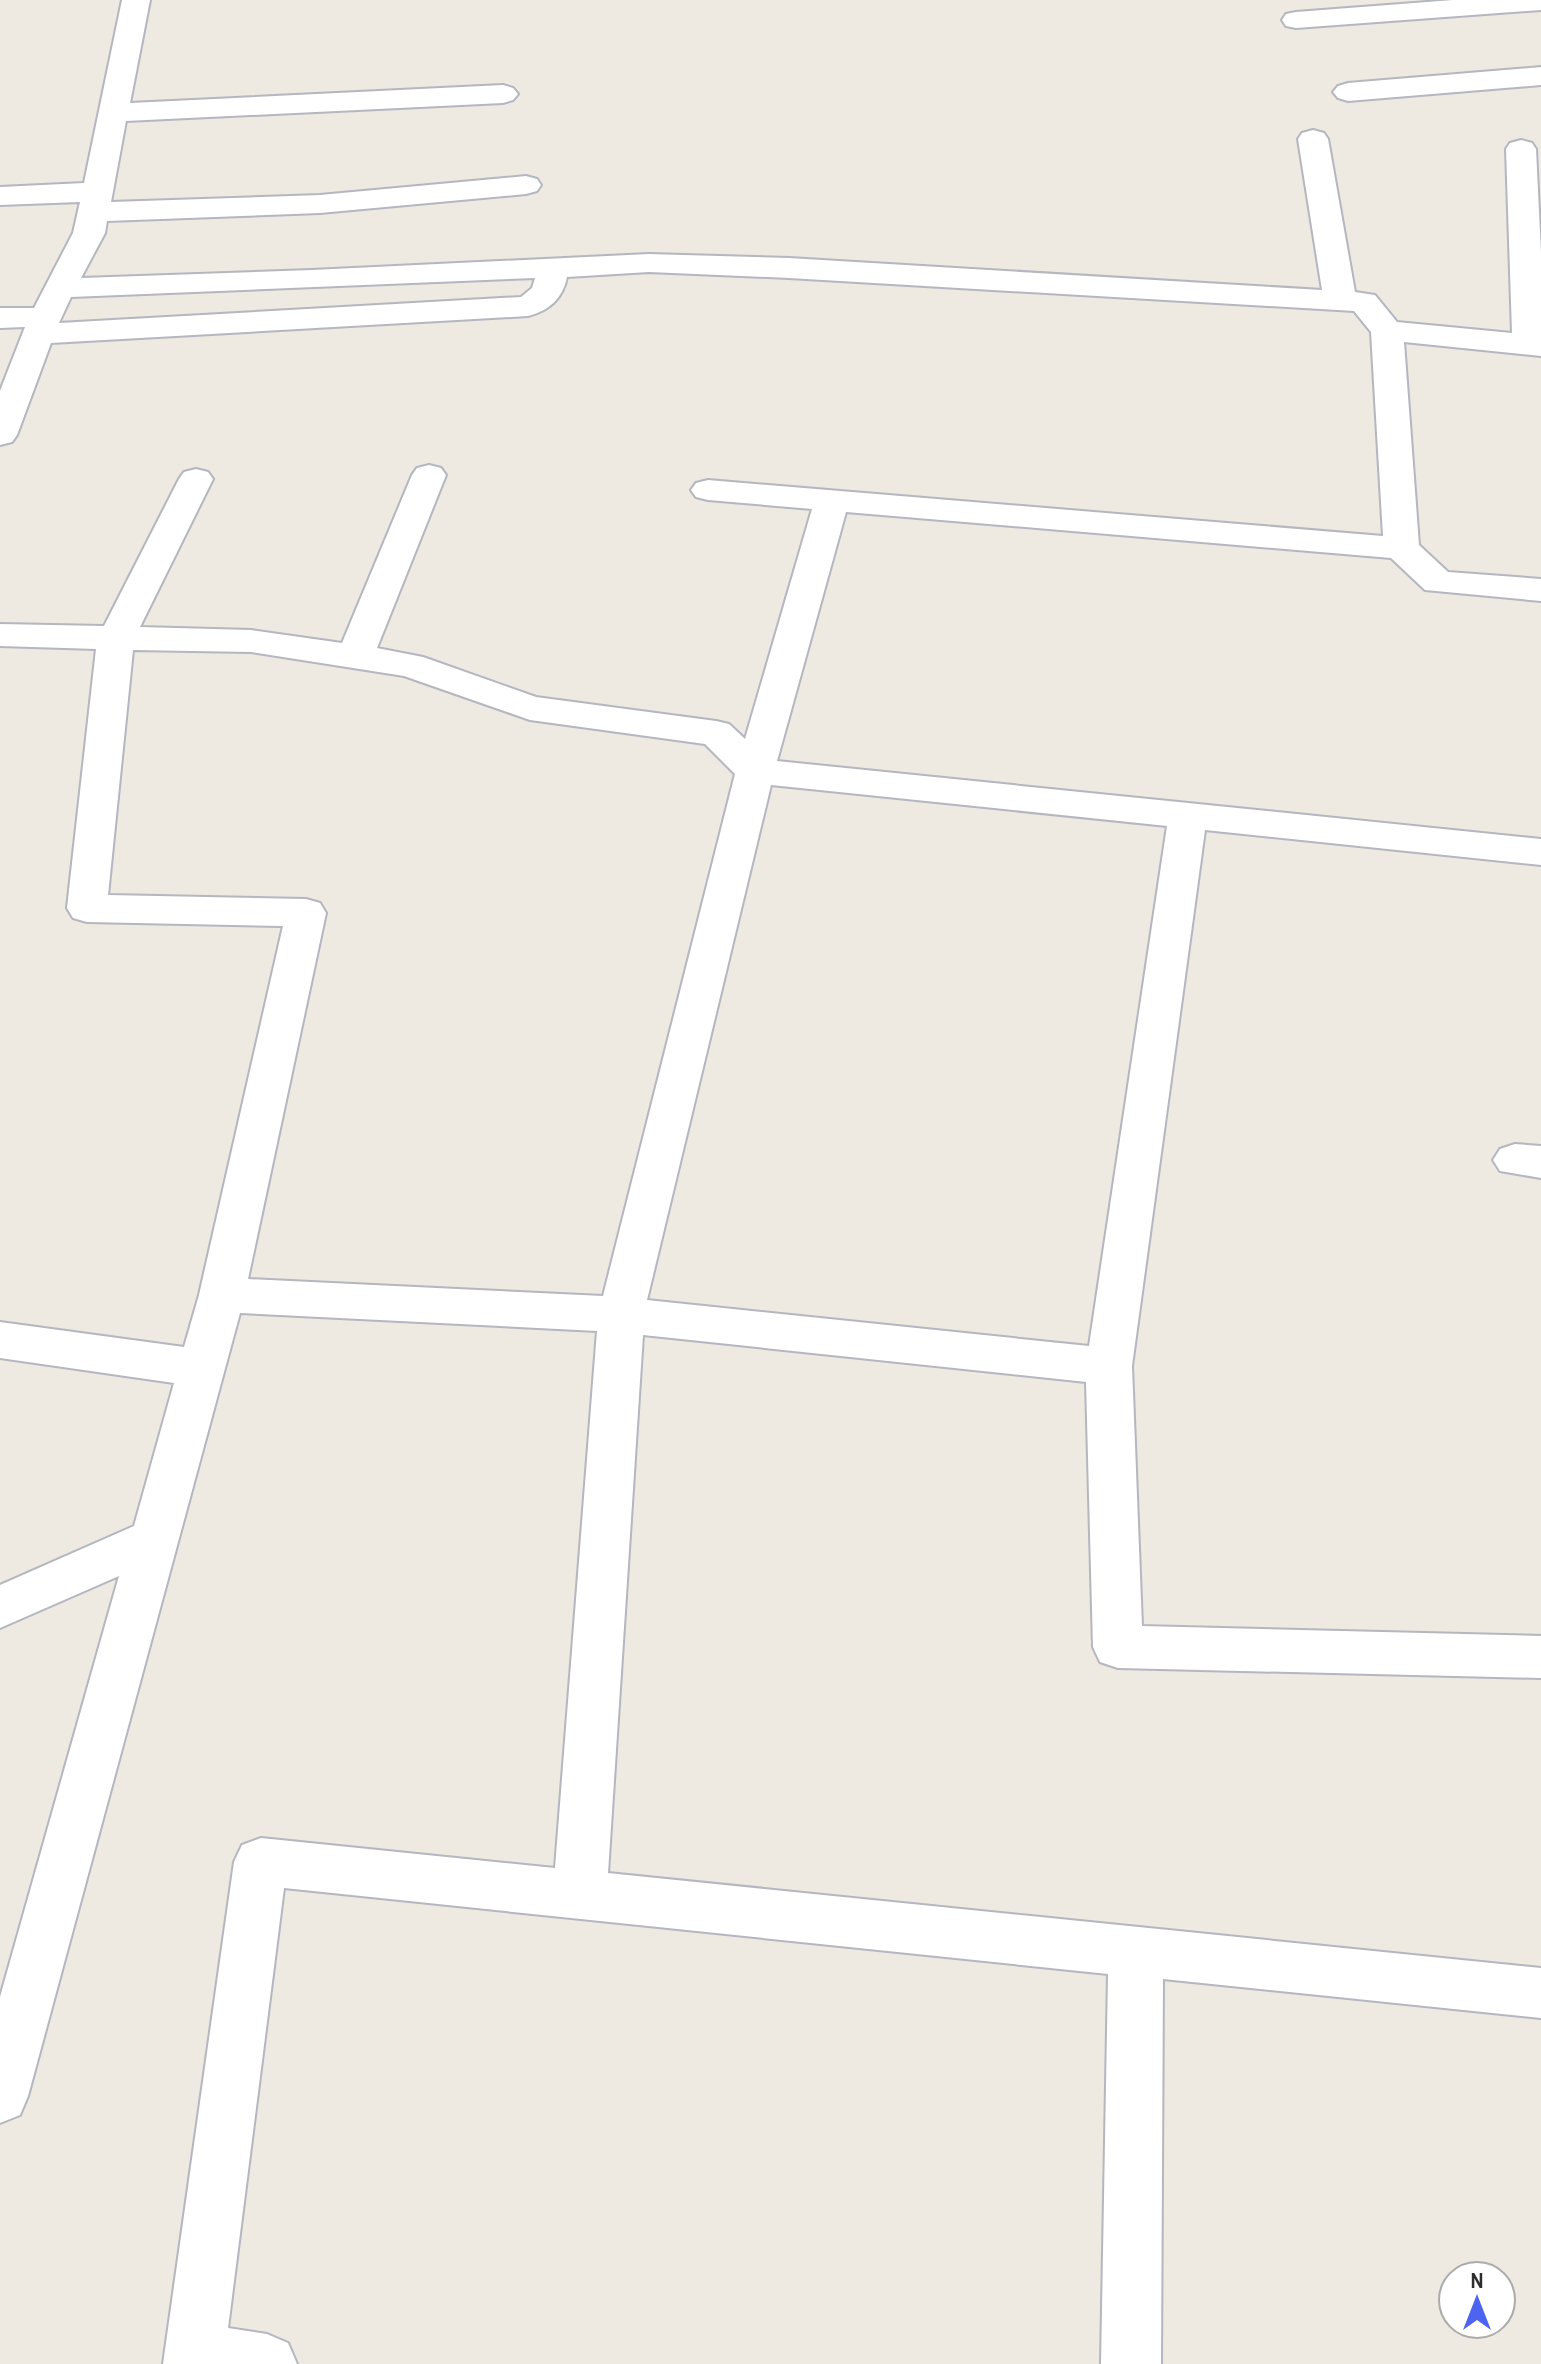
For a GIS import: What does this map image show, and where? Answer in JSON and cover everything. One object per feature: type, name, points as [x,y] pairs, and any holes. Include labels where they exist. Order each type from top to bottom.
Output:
[{"type":"street","points":[[4,419],[48,313],[89,233],[136,0]]},
{"type":"street","points":[[1296,20],[1541,2]]},
{"type":"street","points":[[1348,92],[1541,76]]},
{"type":"street","points":[[112,113],[503,94]]},
{"type":"street","points":[[1313,139],[1340,300]]},
{"type":"street","points":[[1387,331],[1535,346],[1521,149]]},
{"type":"street","points":[[0,196],[95,202],[320,204],[526,185]]},
{"type":"street","points":[[0,318],[649,263],[789,268],[1364,302],[1387,331],[1401,548]]},
{"type":"street","points":[[48,313],[238,325],[528,306],[543,298],[551,288],[552,269]]},
{"type":"street","points":[[355,657],[429,475]]},
{"type":"street","points":[[0,2096],[222,1295],[306,913],[87,908],[116,638],[196,479]]},
{"type":"street","points":[[708,490],[1401,548],[1438,582],[1541,590]]},
{"type":"street","points":[[580,1895],[621,1315],[755,771],[832,500]]},
{"type":"street","points":[[0,635],[251,641],[410,665],[530,708],[716,733],[755,771],[1541,852]]},
{"type":"street","points":[[1188,815],[1109,1366],[1118,1647],[1541,1657]]},
{"type":"street","points":[[222,1295],[621,1315],[1109,1366]]},
{"type":"street","points":[[0,1340],[201,1368]]},
{"type":"street","points":[[0,1607],[154,1539]]},
{"type":"street","points":[[267,2364],[194,2359],[261,1862],[1541,1993]]},
{"type":"street","points":[[1131,2364],[1136,1952]]}]
